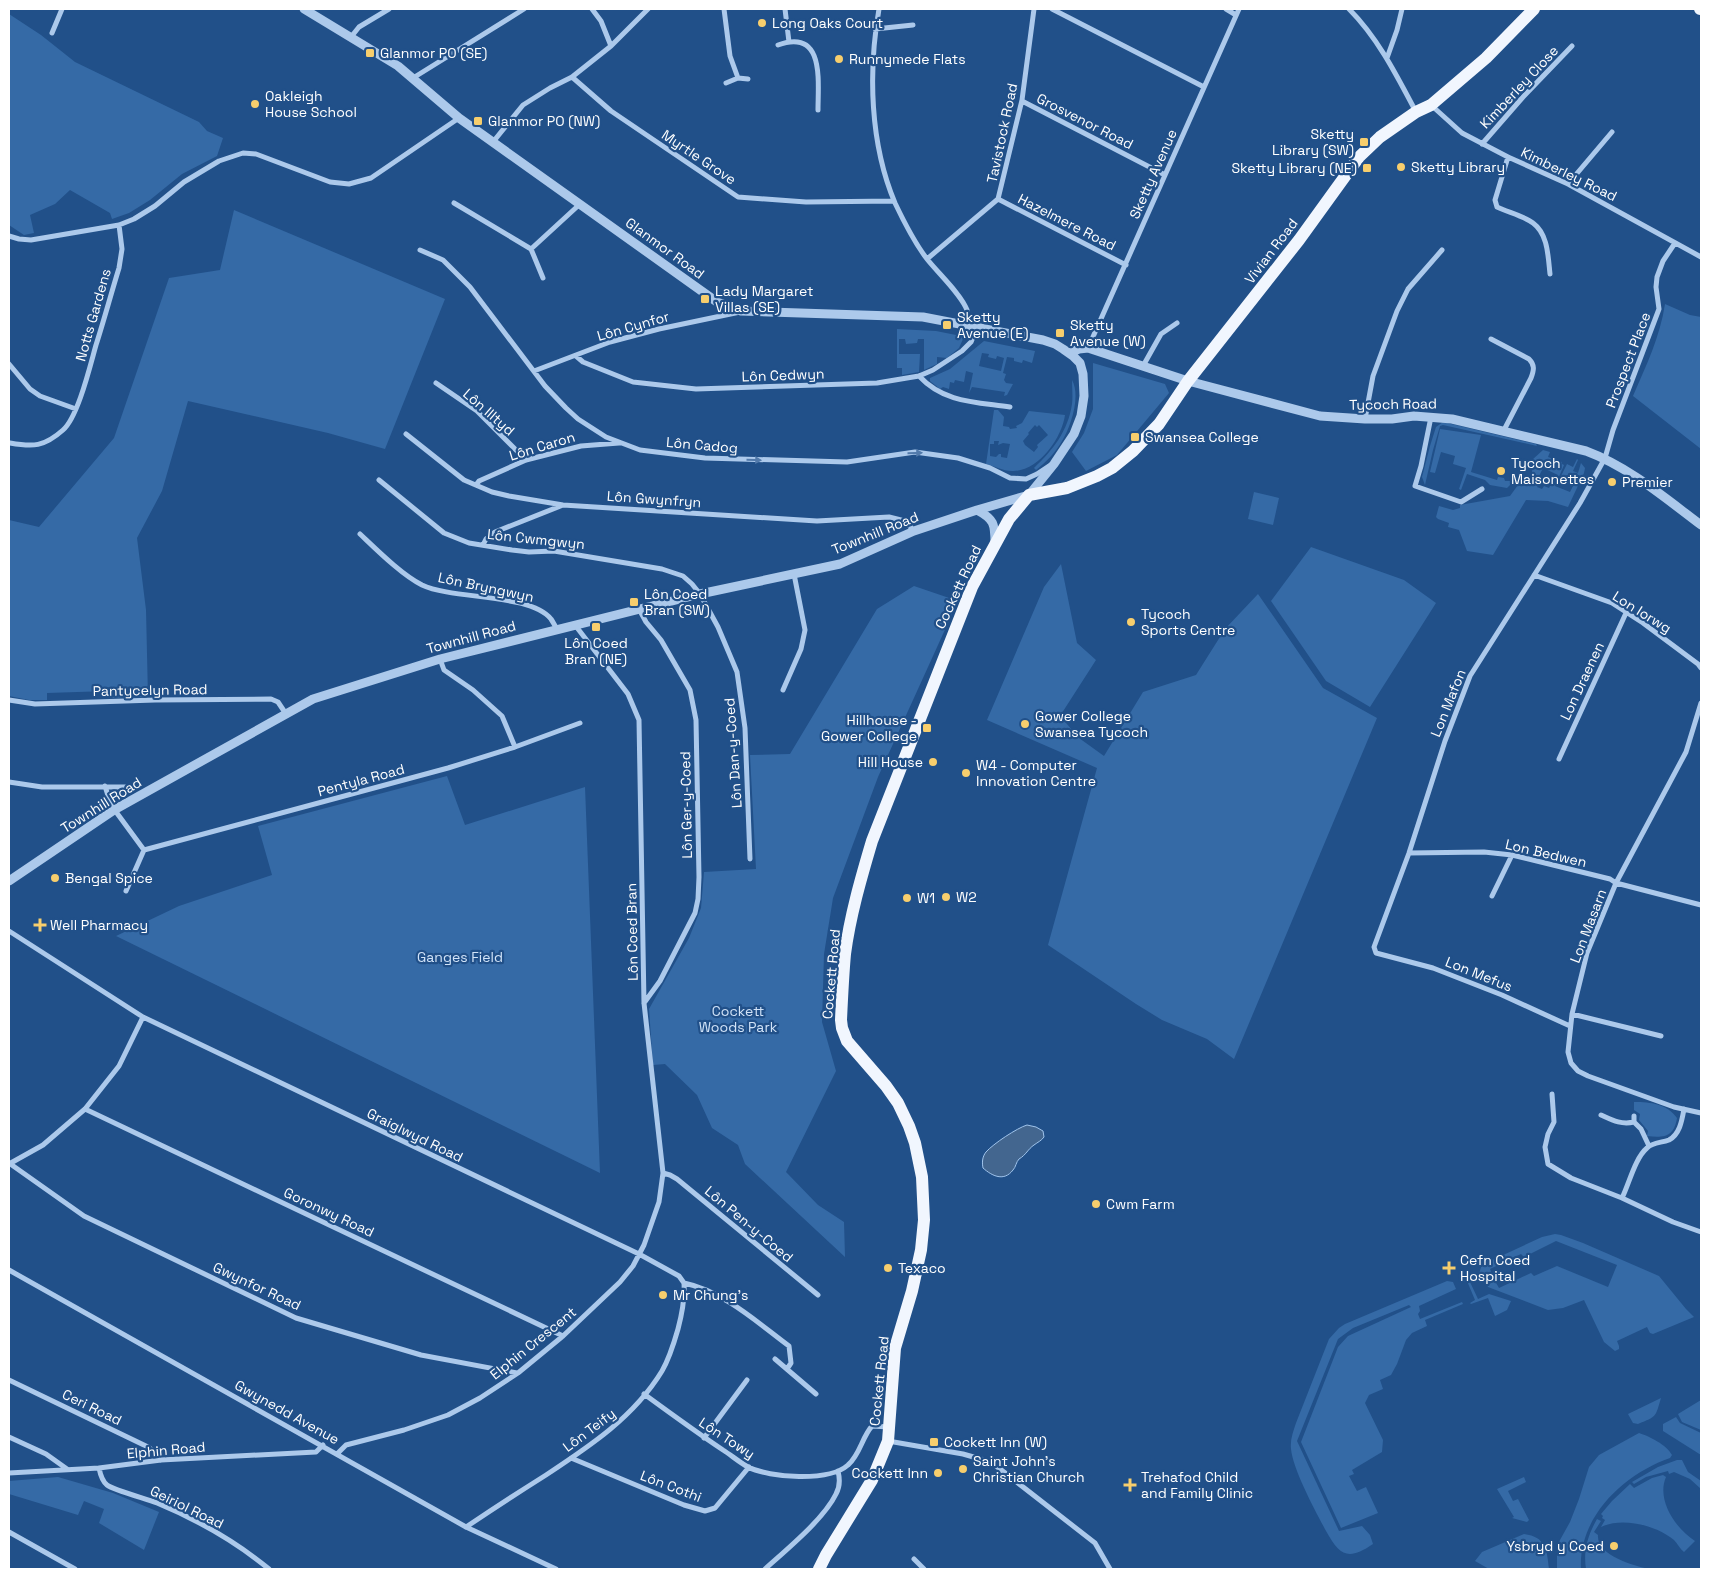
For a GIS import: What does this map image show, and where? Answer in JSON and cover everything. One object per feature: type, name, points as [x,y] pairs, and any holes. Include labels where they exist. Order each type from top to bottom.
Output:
[{"type":"main road","name":"Vivian Road","points":[[1029,495],[1067,488],[1097,476],[1112,468],[1133,451],[1159,424],[1188,381],[1282,263],[1359,157],[1380,137],[1416,112],[1431,105],[1486,58],[1534,9]]},
{"type":"main road","points":[[1016,512],[1067,488]]},
{"type":"main road","name":"Cockett Road","points":[[819,1569],[872,1480],[888,1441],[895,1348],[912,1291],[921,1250],[924,1220],[923,1182],[915,1143],[905,1116],[886,1086],[850,1045],[844,1034],[841,1020],[845,954],[851,920],[872,841],[907,755],[961,611],[972,586],[996,543],[1029,495]]},
{"type":"street","points":[[52,33],[62,9]]},
{"type":"street","name":"Glanmor Road","points":[[304,9],[398,66],[459,118],[717,302],[741,311],[923,317],[1043,340],[1055,344],[1069,353]]},
{"type":"street","points":[[351,37],[359,27],[389,9]]},
{"type":"street","points":[[413,78],[524,9]]},
{"type":"street","points":[[592,9],[601,21],[611,46]]},
{"type":"street","points":[[493,142],[523,105],[572,77],[611,46],[648,9]]},
{"type":"street","points":[[724,9],[730,56],[738,78]]},
{"type":"street","points":[[785,9],[788,42]]},
{"type":"street","points":[[879,9],[872,87],[881,158],[894,201],[905,224],[927,259],[962,300],[968,311],[966,324]]},
{"type":"street","name":"Tavistock Road","points":[[927,259],[998,199],[1022,101],[1034,9]]},
{"type":"street","points":[[1052,9],[1204,87]]},
{"type":"street","points":[[1226,9],[1236,15]]},
{"type":"street","name":"Sketty Avenue","points":[[1088,348],[1239,9]]},
{"type":"street","points":[[1349,9],[1387,58],[1416,112]]},
{"type":"street","points":[[1387,58],[1402,9]]},
{"type":"street","points":[[876,29],[913,25]]},
{"type":"street","points":[[778,46],[788,42],[804,43],[813,50],[817,60],[818,110]]},
{"type":"street","name":"Kimberley Close","points":[[1482,144],[1572,46]]},
{"type":"street","name":"Myrtle Grove","points":[[572,77],[610,111],[738,196],[806,202],[894,201]]},
{"type":"street","points":[[726,83],[738,78],[748,79]]},
{"type":"street","name":"Grosvenor Road","points":[[1022,101],[1165,175]]},
{"type":"street","name":"Kimberley Road","points":[[1431,105],[1462,133],[1508,157],[1568,184],[1701,257]]},
{"type":"street","points":[[9,236],[19,240],[31,240],[119,225],[134,219],[156,206],[184,182],[219,161],[243,153],[256,154],[330,182],[350,184],[371,178],[459,118]]},
{"type":"street","points":[[1568,184],[1612,132]]},
{"type":"street","points":[[1508,157],[1495,200],[1497,207],[1533,223],[1543,234],[1547,248],[1550,274]]},
{"type":"street","name":"Hazelmere Road","points":[[998,199],[1126,265]]},
{"type":"street","points":[[454,203],[532,249],[543,278]]},
{"type":"street","points":[[532,249],[580,204]]},
{"type":"street","name":"Notts Gardens","points":[[10,443],[30,446],[43,444],[64,429],[76,409],[84,388],[118,268],[122,249],[119,225]]},
{"type":"street","name":"Prospect Place","points":[[1605,458],[1613,430],[1659,309],[1656,287],[1657,277],[1675,243]]},
{"type":"street","name":"Lôn Cadog","points":[[420,250],[443,260],[470,288],[545,386],[578,418],[606,437],[640,450],[705,458],[847,462],[916,452],[958,458],[990,468],[1010,478],[1026,479],[1038,474],[1056,461]]},
{"type":"street","points":[[1365,419],[1373,376],[1397,311],[1408,289],[1442,250]]},
{"type":"street","name":"Lôn Cynfor","points":[[534,371],[610,342],[741,311]]},
{"type":"street","points":[[1143,366],[1161,334],[1177,323]]},
{"type":"street","name":"Lôn Cedwyn","points":[[576,356],[583,362],[633,382],[696,389],[877,383],[919,376],[933,370],[962,351],[971,342],[977,327]]},
{"type":"street","points":[[1491,339],[1529,359],[1533,363],[1534,369],[1504,430]]},
{"type":"street","points":[[1069,353],[1088,348]]},
{"type":"street","name":"Tycoch Road","points":[[1088,348],[1188,381],[1320,416],[1365,419],[1431,416],[1504,430],[1586,451],[1605,458],[1638,479],[1701,525]]},
{"type":"street","points":[[1029,495],[1056,461],[1078,424],[1083,404],[1083,374],[1077,359],[1069,353]]},
{"type":"street","points":[[9,364],[30,389],[40,396],[76,409]]},
{"type":"street","points":[[919,376],[939,393],[953,398],[1010,407]]},
{"type":"street","name":"Lôn Illtyd","points":[[436,383],[477,412],[526,460]]},
{"type":"street","points":[[1431,416],[1415,486],[1461,502],[1482,489]]},
{"type":"street","name":"Lôn Gwynfryn","points":[[406,434],[464,480],[492,492],[563,505],[817,521],[889,517],[904,521],[914,531]]},
{"type":"street","name":"Lôn Caron","points":[[476,485],[478,482],[526,460],[581,446],[619,442]]},
{"type":"street","name":"Lon Mafon","points":[[1376,953],[1374,947],[1409,853],[1444,742],[1470,676],[1580,502],[1605,458]]},
{"type":"street","name":"Lôn Cwmgwyn","points":[[379,480],[444,533],[469,543],[529,552],[554,551],[662,569],[683,576],[700,594]]},
{"type":"street","name":"Townhill Road","points":[[9,882],[114,810],[314,699],[440,659],[574,624],[700,594],[840,564],[914,531],[1029,495]]},
{"type":"street","points":[[483,545],[486,539],[494,532],[563,505]]},
{"type":"street","points":[[977,510],[987,515],[993,522],[996,543]]},
{"type":"street","name":"Lôn Bryngwyn","points":[[360,534],[407,575],[422,585],[446,592],[509,601],[540,610],[551,618],[557,629]]},
{"type":"street","points":[[783,690],[802,649],[805,630],[794,574]]},
{"type":"street","name":"Lon Iorwg","points":[[1534,576],[1612,604],[1701,668]]},
{"type":"street","name":"Lôn Dan-y-Coed","points":[[700,594],[718,627],[737,672],[745,728],[750,859]]},
{"type":"street","name":"Lôn Ger-y-Coed","points":[[638,609],[661,640],[690,690],[696,720],[699,868],[698,899],[695,913],[660,981],[644,1003]]},
{"type":"street","name":"Lon Draenen","points":[[1559,758],[1626,613]]},
{"type":"street","name":"Lôn Coed Bran","points":[[574,624],[628,694],[639,720],[644,1003],[664,1173],[659,1202],[639,1254]]},
{"type":"street","points":[[440,659],[444,670],[473,690],[502,716],[514,747]]},
{"type":"street","name":"Pantycelyn Road","points":[[9,700],[35,704],[270,699],[278,702],[286,714]]},
{"type":"street","name":"Lon Masarn","points":[[1701,703],[1686,752],[1616,883],[1587,953],[1572,1014],[1568,1052],[1571,1063],[1578,1071],[1609,1084],[1701,1113]]},
{"type":"street","name":"Pentyla Road","points":[[144,850],[448,768],[580,723]]},
{"type":"street","points":[[9,782],[42,787],[132,787]]},
{"type":"street","points":[[104,786],[114,810],[144,850],[126,891]]},
{"type":"street","name":"Lon Bedwen","points":[[1409,853],[1484,852],[1512,855],[1610,879],[1616,883],[1701,905]]},
{"type":"street","points":[[1492,896],[1512,855]]},
{"type":"street","name":"Graiglwyd Road","points":[[9,931],[143,1017],[639,1254],[678,1276],[684,1284],[696,1286],[717,1295],[789,1346],[791,1363],[787,1369]]},
{"type":"street","name":"Lon Mefus","points":[[1376,953],[1433,968],[1502,995],[1570,1026]]},
{"type":"street","points":[[1572,1014],[1662,1036]]},
{"type":"street","points":[[9,1164],[43,1145],[85,1108],[119,1066],[143,1017]]},
{"type":"street","points":[[1552,1094],[1554,1122],[1545,1146],[1548,1164],[1571,1178],[1622,1198],[1673,1222],[1701,1232]]},
{"type":"street","name":"Goronwy Road","points":[[85,1108],[563,1336]]},
{"type":"street","points":[[1622,1198],[1637,1162],[1646,1148],[1655,1143],[1670,1139],[1679,1130],[1684,1109]]},
{"type":"street","points":[[1601,1116],[1618,1123],[1634,1122]]},
{"type":"street","points":[[1634,1116],[1634,1122],[1641,1129],[1650,1146]]},
{"type":"street","name":"Gwynfor Road","points":[[9,1164],[84,1216],[296,1318],[421,1355],[518,1373]]},
{"type":"street","name":"Lôn Pen-y-Coed","points":[[664,1173],[677,1179],[818,1295]]},
{"type":"street","name":"Elphin Crescent","points":[[337,1454],[346,1446],[404,1430],[448,1415],[480,1398],[518,1373],[563,1336],[620,1282],[633,1266],[639,1254]]},
{"type":"street","name":"Gwynedd Avenue","points":[[9,1270],[466,1527],[556,1569]]},
{"type":"street","name":"Lôn Teify","points":[[466,1527],[572,1458],[613,1428],[630,1412],[663,1370],[669,1356],[682,1310],[684,1284]]},
{"type":"street","points":[[775,1359],[816,1394]]},
{"type":"street","name":"Ceri Road","points":[[9,1380],[148,1447],[161,1460]]},
{"type":"street","points":[[704,1438],[747,1380]]},
{"type":"street","name":"Lôn Towy","points":[[644,1394],[704,1438],[749,1467],[806,1477],[838,1471]]},
{"type":"street","points":[[766,1569],[814,1523],[830,1503],[839,1485],[838,1471],[849,1465],[872,1426],[890,1426]]},
{"type":"street","points":[[9,1437],[46,1454],[68,1470]]},
{"type":"street","points":[[888,1441],[963,1454],[991,1462],[1095,1543],[1110,1569]]},
{"type":"street","name":"Elphin Road","points":[[9,1472],[99,1468],[161,1460],[316,1452],[323,1445]]},
{"type":"street","name":"Lôn Cothi","points":[[572,1458],[684,1505],[705,1511],[715,1508],[749,1467]]},
{"type":"street","name":"Geiriol Road","points":[[99,1468],[107,1486],[148,1499],[190,1517],[229,1540],[269,1569]]},
{"type":"street","points":[[9,1532],[75,1569]]},
{"type":"street","points":[[914,1559],[924,1569]]},
{"type":"green space","points":[[9,14],[41,35],[75,62],[199,122],[207,131],[223,138],[217,156],[182,174],[150,200],[129,213],[112,219],[110,213],[70,190],[55,204],[30,215],[34,233],[24,235],[9,225]]},
{"type":"green space","points":[[234,210],[445,299],[385,449],[328,433],[188,401],[162,491],[137,538],[146,610],[148,697],[108,698],[108,691],[47,693],[47,700],[29,700],[9,696],[9,520],[39,527],[114,438],[169,278],[220,270]]},
{"type":"green space","points":[[1665,304],[1690,315],[1701,317],[1701,449],[1633,396],[1656,340]]},
{"type":"green space","points":[[897,329],[936,331],[961,336],[963,339],[959,348],[947,358],[937,357],[937,364],[924,370],[924,339],[918,339],[917,343],[906,344],[905,339],[899,339],[899,354],[920,354],[919,372],[902,375],[902,368],[897,368]]},
{"type":"green space","points":[[984,341],[1035,351],[1032,363],[1023,360],[1022,363],[1014,361],[1014,358],[1007,357],[1003,373],[1006,374],[1004,380],[1006,383],[1013,384],[1007,395],[1004,396],[1005,392],[972,387],[969,393],[973,373],[966,371],[964,382],[955,380],[954,383],[950,382],[949,389],[943,387],[940,389],[930,381],[930,378],[950,369]],"holes":[[[982,353],[989,354],[988,357],[996,359],[997,356],[1004,358],[1001,371],[979,366]]]},
{"type":"green space","points":[[1093,363],[1165,384],[1169,393],[1117,455],[1086,471],[1072,452],[1084,433],[1093,409]]},
{"type":"green space","points":[[1072,380],[1076,394],[1074,411],[1069,427],[1057,449],[1036,470],[1034,468],[1059,439],[1067,423],[1072,404]]},
{"type":"green space","points":[[994,410],[998,410],[1004,417],[1003,426],[1010,429],[1017,428],[1016,426],[1022,423],[1029,411],[1065,415],[1054,443],[1031,466],[1022,470],[1012,471],[986,464]],"holes":[[[1035,425],[1037,427],[1039,425],[1048,435],[1037,445],[1038,447],[1034,452],[1023,441]],[[994,441],[999,441],[998,445],[1003,443],[1010,444],[1007,458],[1001,457],[1001,454],[996,457],[990,456],[990,444],[994,444]]]},
{"type":"green space","points":[[1443,422],[1536,444],[1537,446],[1443,425],[1440,426],[1425,485],[1422,477],[1430,446],[1436,427]]},
{"type":"green space","points":[[1440,429],[1481,435],[1471,472],[1497,480],[1498,477],[1504,478],[1505,481],[1532,481],[1532,460],[1543,450],[1550,452],[1548,457],[1562,462],[1564,465],[1555,486],[1570,492],[1575,482],[1561,476],[1567,464],[1573,467],[1577,459],[1573,471],[1578,473],[1581,463],[1585,468],[1568,507],[1548,501],[1526,500],[1493,555],[1467,551],[1459,530],[1448,527],[1449,523],[1436,517],[1439,506],[1453,510],[1460,508],[1460,505],[1510,496],[1518,485],[1511,484],[1507,488],[1490,485],[1485,480],[1467,474],[1461,490],[1459,489],[1466,468],[1453,464],[1455,456],[1441,452],[1435,473],[1430,472]],"holes":[[[1543,468],[1558,475],[1554,485],[1551,484],[1549,488],[1544,486],[1542,489],[1537,487],[1539,484],[1536,482]]]},
{"type":"green space","points":[[1254,492],[1279,498],[1273,525],[1248,519]]},
{"type":"green space","points":[[1311,547],[1404,580],[1436,603],[1370,707],[1326,681],[1271,601]]},
{"type":"green space","points":[[1061,564],[1077,643],[1096,660],[1060,716],[1079,738],[1104,756],[1143,692],[1196,675],[1225,629],[1258,594],[1323,688],[1377,718],[1234,1059],[1207,1039],[1162,1020],[1048,945],[1097,768],[987,720],[1044,587]]},
{"type":"green space","name":"Cockett Woods Park","points":[[914,586],[958,601],[878,777],[833,898],[824,954],[822,1022],[836,1071],[786,1172],[818,1205],[844,1222],[845,1257],[745,1164],[738,1145],[712,1128],[697,1095],[665,1064],[653,1065],[649,1009],[689,938],[701,908],[704,872],[756,869],[750,755],[790,754],[877,609]]},
{"type":"green space","name":"Ganges Field","points":[[447,776],[465,825],[585,787],[600,1173],[116,936],[179,906],[272,875],[258,826]]},
{"type":"green space","points":[[1634,1102],[1652,1103],[1673,1113],[1677,1118],[1671,1133],[1658,1137],[1647,1136],[1648,1131],[1639,1120],[1640,1114],[1634,1110]]},
{"type":"green space","points":[[1555,1234],[1583,1243],[1659,1276],[1694,1317],[1653,1334],[1650,1333],[1647,1327],[1617,1341],[1619,1349],[1615,1351],[1604,1342],[1584,1300],[1563,1308],[1548,1310],[1487,1285],[1495,1281],[1499,1288],[1531,1273],[1534,1276],[1557,1266],[1608,1287],[1617,1265],[1556,1241],[1524,1257],[1521,1254],[1490,1269],[1493,1276],[1479,1274],[1481,1267],[1488,1262],[1542,1237]]},
{"type":"green space","points":[[1465,1273],[1471,1273],[1474,1277],[1469,1280],[1478,1299],[1489,1294],[1511,1301],[1507,1310],[1495,1316],[1488,1298],[1471,1304],[1475,1300],[1467,1281],[1461,1282],[1461,1278]]},
{"type":"green space","points":[[1447,1281],[1453,1282],[1456,1289],[1419,1306],[1420,1311],[1418,1314],[1420,1319],[1462,1302],[1463,1304],[1425,1320],[1427,1326],[1412,1333],[1406,1340],[1391,1375],[1380,1380],[1383,1389],[1369,1395],[1365,1403],[1383,1440],[1382,1452],[1352,1470],[1354,1474],[1349,1476],[1357,1491],[1366,1487],[1378,1513],[1341,1528],[1301,1442],[1338,1347],[1348,1336],[1411,1307],[1409,1305],[1353,1328],[1338,1339],[1297,1441],[1339,1531],[1362,1526],[1370,1535],[1373,1544],[1357,1553],[1345,1553],[1340,1551],[1326,1531],[1305,1491],[1296,1468],[1291,1446],[1296,1423],[1329,1339],[1339,1328]]},
{"type":"green space","points":[[1661,1398],[1654,1416],[1638,1424],[1633,1423],[1628,1414]]},
{"type":"green space","points":[[1701,1400],[1701,1430],[1682,1422],[1678,1414]]},
{"type":"green space","points":[[1676,1417],[1680,1423],[1701,1433],[1701,1455],[1663,1431],[1663,1424]]},
{"type":"green space","points":[[1639,1433],[1662,1444],[1672,1455],[1670,1458],[1636,1475],[1607,1500],[1587,1532],[1582,1550],[1581,1569],[1557,1569],[1557,1547],[1570,1522],[1589,1467],[1599,1455]]},
{"type":"green space","points":[[1682,1460],[1688,1472],[1701,1481],[1701,1489],[1690,1479],[1674,1472],[1669,1474],[1668,1471],[1646,1477],[1634,1484],[1632,1482],[1658,1467]]},
{"type":"green space","points":[[1663,1475],[1666,1477],[1664,1495],[1670,1513],[1681,1529],[1695,1541],[1684,1552],[1667,1535],[1649,1527],[1639,1524],[1619,1523],[1601,1527],[1605,1520],[1601,1514],[1630,1484],[1634,1488],[1652,1478]]},
{"type":"green space","points":[[58,1477],[113,1493],[159,1512],[144,1550],[99,1523],[104,1509],[84,1501],[78,1515],[9,1494],[9,1481]]},
{"type":"green space","points":[[1524,1477],[1526,1482],[1508,1491],[1513,1501],[1518,1499],[1529,1520],[1527,1522],[1512,1518],[1514,1517],[1497,1489]]},
{"type":"green space","points":[[1597,1519],[1601,1521],[1594,1532],[1598,1535],[1599,1542],[1609,1554],[1634,1565],[1649,1569],[1586,1569],[1585,1555],[1587,1543]]},
{"type":"green space","points":[[1524,1534],[1541,1541],[1546,1550],[1549,1569],[1489,1569],[1475,1561],[1482,1552]]},
{"type":"shaded area","points":[[1027,1125],[1043,1131],[1044,1137],[1019,1159],[1009,1174],[1002,1177],[990,1173],[983,1168],[983,1158],[989,1149],[1011,1133]]},
{"type":"place","name":"Long Oaks Court","points":[[762,23]]},
{"type":"place","name":"Glanmor PO (SE)","points":[[370,53]]},
{"type":"place","name":"Runnymede Flats","points":[[839,59]]},
{"type":"place","name":"Oakleigh House School","points":[[255,104]]},
{"type":"place","name":"Glanmor PO (NW)","points":[[478,121]]},
{"type":"place","name":"Sketty Library (SW)","points":[[1364,142]]},
{"type":"place","name":"Sketty Library","points":[[1401,167]]},
{"type":"place","name":"Sketty Library (NE)","points":[[1367,168]]},
{"type":"place","name":"Lady Margaret Villas (SE)","points":[[705,299]]},
{"type":"place","name":"Sketty Avenue (E)","points":[[947,325]]},
{"type":"place","name":"Sketty Avenue (W)","points":[[1060,333]]},
{"type":"place","name":"Swansea College","points":[[1135,437]]},
{"type":"place","name":"Tycoch Maisonettes","points":[[1501,471]]},
{"type":"place","name":"Premier","points":[[1612,482]]},
{"type":"place","name":"Lôn Coed Bran (SW)","points":[[634,602]]},
{"type":"place","name":"Tycoch Sports Centre","points":[[1131,622]]},
{"type":"place","name":"Lôn Coed Bran (NE)","points":[[596,627]]},
{"type":"place","name":"Gower College Swansea Tycoch","points":[[1025,724]]},
{"type":"place","name":"Hillhouse - Gower College","points":[[927,728]]},
{"type":"place","name":"Hill House","points":[[933,762]]},
{"type":"place","name":"W4 - Computer Innovation Centre","points":[[966,773]]},
{"type":"place","name":"Bengal Spice","points":[[55,878]]},
{"type":"place","name":"W2","points":[[946,897]]},
{"type":"place","name":"W1","points":[[907,898]]},
{"type":"place","name":"Well Pharmacy","points":[[40,925]]},
{"type":"place","name":"Cwm Farm","points":[[1096,1204]]},
{"type":"place","name":"Texaco","points":[[888,1268]]},
{"type":"place","name":"Cefn Coed Hospital","points":[[1449,1268]]},
{"type":"place","name":"Mr Chung's","points":[[663,1295]]},
{"type":"place","name":"Cockett Inn (W)","points":[[934,1442]]},
{"type":"place","name":"Saint John's Christian Church","points":[[963,1469]]},
{"type":"place","name":"Cockett Inn","points":[[938,1473]]},
{"type":"place","name":"Trehafod Child and Family Clinic","points":[[1130,1485]]},
{"type":"place","name":"Ysbryd y Coed","points":[[1614,1546]]}]
